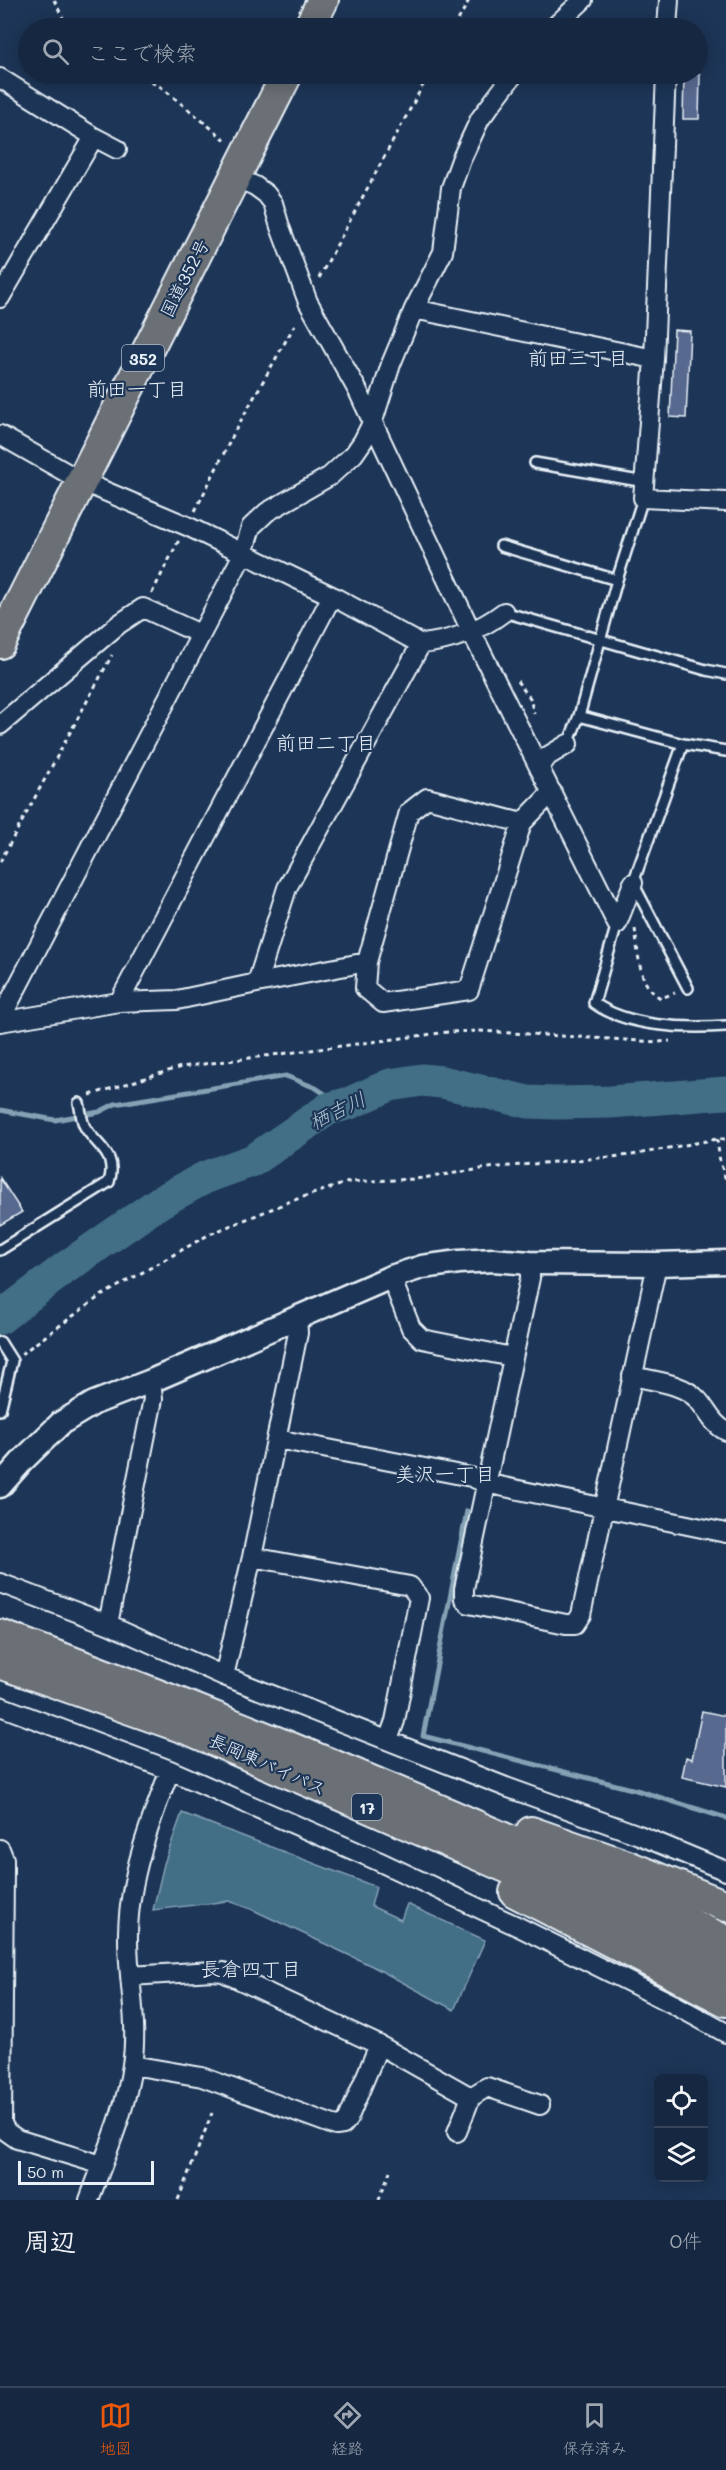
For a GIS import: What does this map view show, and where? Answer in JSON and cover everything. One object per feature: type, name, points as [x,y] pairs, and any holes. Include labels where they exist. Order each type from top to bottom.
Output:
[{"type":"highway","points":[[314,18],[323,0]]},
{"type":"highway","name":"国道352号","points":[[0,643],[281,84]]},
{"type":"highway","name":"長岡東バイパス","points":[[0,1635],[160,1695],[369,1780],[602,1883],[726,1941]]},
{"type":"highway","name":"長岡東バイパス","points":[[0,1662],[190,1730],[529,1877],[726,1969]]},
{"type":"highway","name":"17","points":[[75,1690],[443,1857],[726,2001]]},
{"type":"highway","name":"17","points":[[369,1780],[625,1865],[726,1906]]},
{"type":"street","points":[[564,18],[583,0]]},
{"type":"street","points":[[668,18],[669,0]]},
{"type":"street","points":[[0,78],[117,149]]},
{"type":"street","points":[[0,1021],[243,554],[251,527],[267,512],[330,476],[354,454],[373,421],[391,364],[414,309],[443,252],[451,188],[461,160],[480,118],[506,84]]},
{"type":"street","points":[[666,84],[654,359],[644,490],[726,502]]},
{"type":"street","points":[[0,298],[94,137]]},
{"type":"street","points":[[240,167],[273,203],[308,302],[373,421],[472,633],[617,924]]},
{"type":"street","points":[[414,309],[654,359]]},
{"type":"street","points":[[0,435],[81,481],[187,526],[332,596],[421,644],[472,633],[485,627],[504,612]]},
{"type":"street","points":[[119,1002],[332,596]]},
{"type":"street","points":[[0,725],[119,624],[143,608],[200,634]]},
{"type":"street","points":[[257,983],[287,888],[421,644]]},
{"type":"street","points":[[539,768],[548,756],[568,744]]},
{"type":"street","points":[[522,823],[427,798],[409,812],[367,962],[365,988],[383,1004],[469,990],[522,823],[552,792]]},
{"type":"street","points":[[617,924],[633,883]]},
{"type":"street","points":[[0,1021],[119,1002],[177,1000],[367,962]]},
{"type":"street","points":[[0,1486],[61,1423],[94,1403],[151,1381],[391,1277],[422,1267],[493,1260],[530,1263],[726,1262]]},
{"type":"street","points":[[530,1263],[530,1278],[485,1483],[464,1599],[469,1604],[566,1624],[575,1624],[581,1615],[657,1264]]},
{"type":"street","points":[[391,1277],[411,1328],[422,1339],[512,1357]]},
{"type":"street","points":[[224,1676],[277,1439],[298,1333],[297,1316]]},
{"type":"street","points":[[632,1376],[683,1388],[698,1399],[715,1424],[726,1431]]},
{"type":"street","points":[[108,1624],[153,1399],[151,1381]]},
{"type":"street","points":[[277,1439],[471,1477],[485,1483],[603,1509],[726,1533]]},
{"type":"street","points":[[252,1557],[410,1586],[415,1592],[419,1598],[395,1721],[388,1740]]},
{"type":"street","points":[[0,1583],[108,1624],[224,1676],[506,1787],[639,1834],[726,1870]]},
{"type":"street","points":[[0,1706],[170,1770],[378,1861],[519,1927],[726,2033]]},
{"type":"street","points":[[89,2200],[122,2106],[132,2065],[134,2024],[128,1935],[129,1899],[151,1821],[170,1770]]},
{"type":"street","points":[[0,1850],[4,1859],[2,2124],[7,2132],[17,2139],[102,2164]]},
{"type":"street","points":[[130,1976],[223,1972],[380,2045],[471,2097]]},
{"type":"street","points":[[132,2065],[202,2077],[336,2126],[348,2119],[380,2045]]},
{"type":"street","points":[[457,2132],[471,2097],[487,2087],[540,2105]]},
{"type":"lane","points":[[535,463],[644,490],[579,716],[568,744]]},
{"type":"lane","points":[[501,546],[617,580]]},
{"type":"lane","points":[[504,612],[726,674]]},
{"type":"lane","points":[[579,716],[683,744],[726,751]]},
{"type":"lane","points":[[683,744],[633,883],[688,988]]},
{"type":"lane","points":[[617,924],[594,1003],[604,1010],[629,1018],[672,1026],[726,1026]]},
{"type":"lane","points":[[0,1250],[109,1182],[113,1170],[110,1159],[85,1126],[79,1102]]},
{"type":"lane","points":[[0,1342],[10,1358],[0,1410]]},
{"type":"path","points":[[54,0],[63,18]]},
{"type":"path","points":[[459,18],[469,0]]},
{"type":"path","points":[[153,84],[169,93],[240,167]]},
{"type":"path","points":[[143,608],[187,526]]},
{"type":"path","points":[[0,862],[114,652]]},
{"type":"path","points":[[79,1102],[96,1092],[181,1067],[448,1032],[480,1031],[658,1042],[679,1040]]},
{"type":"path","points":[[717,1138],[720,1162],[726,1180]]},
{"type":"path","points":[[10,1358],[77,1312],[210,1234],[291,1201],[349,1182],[416,1179],[488,1168],[632,1155],[717,1138],[726,1139]]},
{"type":"path","points":[[178,2200],[212,2113]]},
{"type":"path","points":[[379,2200],[390,2171]]},
{"type":"water","points":[[182,1813],[376,1887],[371,1906],[401,1920],[407,1904],[485,1940],[454,2010],[372,1966],[249,1908],[229,1901],[153,1910],[164,1864]]},
{"type":"building","points":[[684,84],[700,84],[699,119],[683,119]]},
{"type":"building","points":[[674,330],[690,331],[686,418],[670,417]]},
{"type":"building","points":[[0,1178],[22,1212],[0,1225]]},
{"type":"building","points":[[702,1711],[726,1716],[726,1787],[682,1777],[686,1757],[692,1759]]},
{"type":"waterway","points":[[0,1110],[55,1120],[99,1112],[115,1104],[286,1076],[316,1088],[334,1100],[350,1103]]},
{"type":"waterway","name":"栖吉川","points":[[0,1318],[65,1268],[160,1202],[206,1177],[254,1160],[328,1109],[350,1103],[390,1085],[422,1080],[442,1082],[528,1102],[556,1103],[610,1102],[726,1093]]},
{"type":"waterway","points":[[467,1511],[423,1736],[636,1790],[726,1818]]},
{"type":"district","name":"前田三丁目","points":[[578,357]]},
{"type":"district","name":"前田一丁目","points":[[137,388]]},
{"type":"district","name":"前田二丁目","points":[[326,742]]},
{"type":"district","name":"美沢一丁目","points":[[445,1473]]},
{"type":"district","name":"長倉四丁目","points":[[251,1968]]}]
